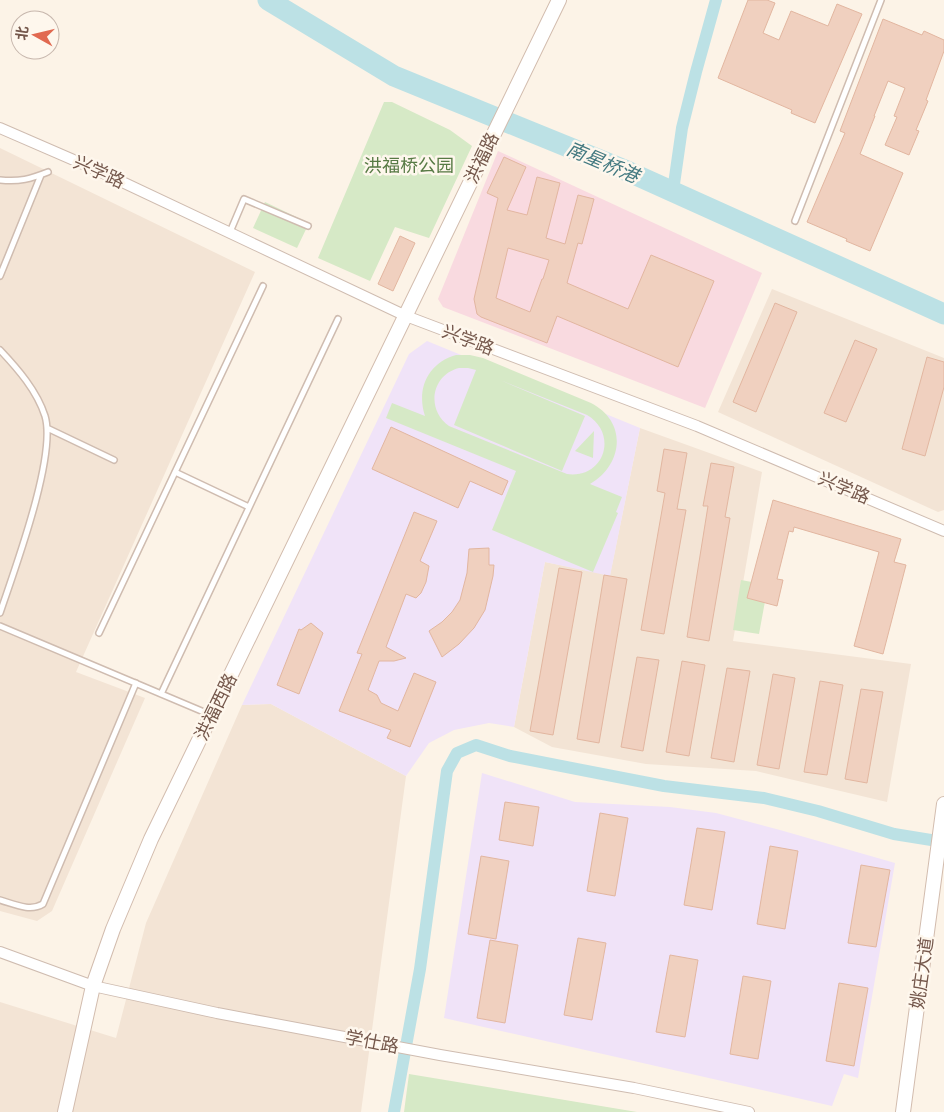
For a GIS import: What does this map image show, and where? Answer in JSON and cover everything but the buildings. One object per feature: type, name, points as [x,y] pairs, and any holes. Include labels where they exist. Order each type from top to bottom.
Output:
[{"type":"street","name":"洪福路","points":[[406,316],[559,0]]},
{"type":"street","name":"兴学路","points":[[0,128],[99,172],[406,316],[697,426],[944,531]]},
{"type":"street","name":"洪福西路","points":[[65,1112],[93,986],[113,929],[151,839],[406,316]]},
{"type":"street","name":"姚庄大道","points":[[903,1112],[944,804]]},
{"type":"street","name":"学仕路","points":[[0,952],[93,986],[217,1012],[384,1044],[634,1088],[749,1112]]},
{"type":"lane","points":[[794,221],[881,0]]},
{"type":"lane","points":[[0,180],[29,180],[48,172]]},
{"type":"lane","points":[[0,276],[41,175]]},
{"type":"lane","points":[[229,233],[244,199],[308,226]]},
{"type":"lane","points":[[99,633],[263,286]]},
{"type":"lane","points":[[161,694],[338,319]]},
{"type":"lane","points":[[0,350],[30,384],[45,417],[48,439],[43,472],[0,613]]},
{"type":"lane","points":[[47,428],[114,460]]},
{"type":"lane","points":[[176,472],[249,506]]},
{"type":"lane","points":[[0,626],[211,715]]},
{"type":"lane","points":[[0,900],[30,908],[43,904],[136,683]]},
{"type":"shaded area","points":[[0,148],[255,272],[76,672],[145,698],[52,911],[37,921],[0,911]]},
{"type":"shaded area","points":[[498,151],[762,273],[705,408],[443,307],[438,299]]},
{"type":"shaded area","points":[[772,289],[944,358],[944,510],[938,512],[718,412]]},
{"type":"shaded area","points":[[427,341],[640,428],[610,576],[545,562],[514,727],[489,723],[454,730],[429,743],[406,776],[271,704],[242,705],[409,354]]},
{"type":"shaded area","points":[[640,428],[762,472],[733,641],[911,664],[887,802],[756,771],[646,764],[552,747],[514,727],[545,562],[610,575]]},
{"type":"shaded area","points":[[271,704],[406,776],[361,1112],[0,1112],[0,1002],[116,1038],[146,923],[242,705]]},
{"type":"shaded area","points":[[482,773],[575,802],[670,807],[716,813],[895,863],[858,1078],[844,1074],[832,1106],[444,1018]]},
{"type":"green space","name":"洪福桥公园","points":[[384,102],[392,102],[450,130],[472,146],[429,238],[395,227],[370,281],[318,258]]},
{"type":"green space","points":[[265,202],[309,223],[297,248],[253,228]]},
{"type":"green space","points":[[456,355],[470,355],[483,358],[591,403],[603,411],[611,421],[616,432],[615,455],[601,476],[590,484],[622,497],[616,512],[618,513],[593,572],[492,530],[516,471],[386,418],[392,403],[425,416],[422,396],[423,387],[432,371],[446,359]],"holes":[[[459,368],[476,370],[454,425],[562,471],[585,416],[500,380],[587,415],[597,423],[603,433],[604,443],[603,453],[598,463],[590,470],[580,474],[567,474],[449,426],[437,411],[435,402],[437,385],[450,372]]]},
{"type":"green space","points":[[594,431],[593,458],[575,451]]},
{"type":"green space","points":[[741,580],[768,585],[759,634],[733,630]]},
{"type":"green space","points":[[409,1074],[637,1112],[404,1112]]},
{"type":"waterway","name":"南星桥港","points":[[268,0],[394,76],[627,171],[944,314]]},
{"type":"waterway","points":[[281,7],[285,0]]},
{"type":"waterway","points":[[673,191],[682,128],[716,0]]},
{"type":"waterway","points":[[394,1112],[420,969],[447,771],[457,753],[476,745],[510,756],[664,786],[764,798],[818,811],[894,834],[944,842]]}]
